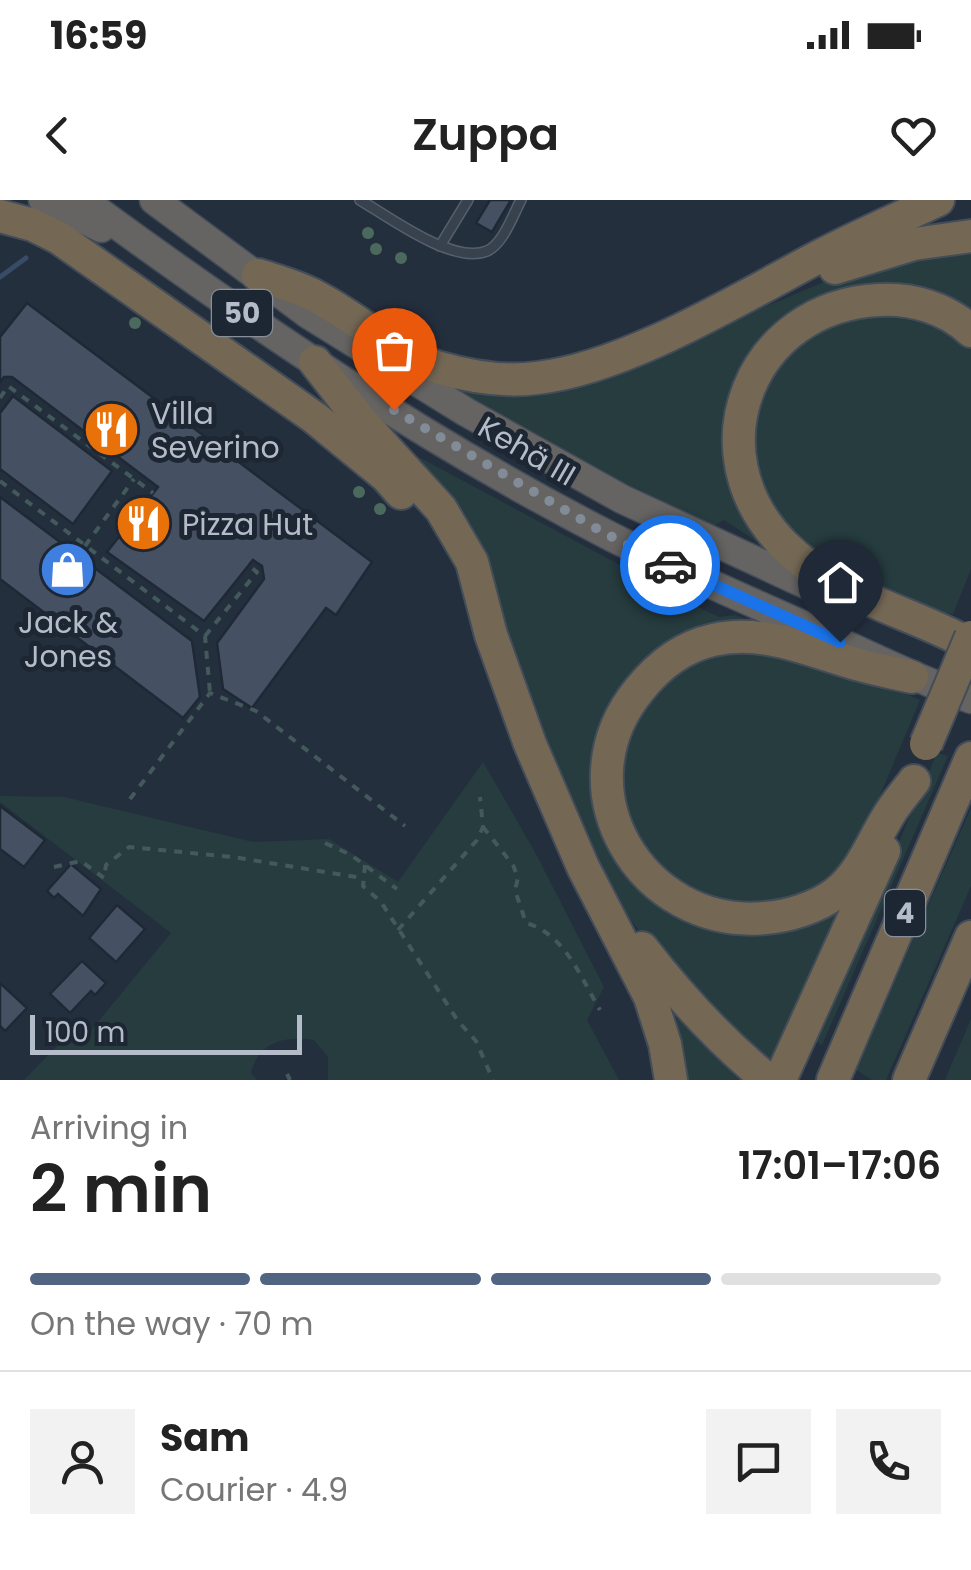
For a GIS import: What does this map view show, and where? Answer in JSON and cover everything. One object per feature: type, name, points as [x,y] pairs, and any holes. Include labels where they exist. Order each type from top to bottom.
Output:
[{"type":"highway","points":[[44,200],[170,263]]},
{"type":"highway","name":"Kehä III","points":[[83,200],[315,362],[606,534],[912,677],[971,699]]},
{"type":"highway","name":"Kehä III","points":[[154,200],[308,314],[622,499],[718,546],[971,655]]},
{"type":"highway","points":[[258,274],[314,295],[390,344],[436,367],[486,378],[536,378],[578,370],[627,352],[938,200]]},
{"type":"highway","points":[[0,216],[33,225],[59,238],[315,418],[386,476],[426,521],[456,568],[490,635],[583,868],[650,996],[666,1044],[671,1080]]},
{"type":"highway","points":[[752,294],[914,244],[971,236]]},
{"type":"highway","points":[[780,1080],[914,781],[971,641],[849,592],[810,569],[764,522],[741,464],[739,433],[753,375],[768,353],[810,318],[834,306],[860,301],[914,302],[939,310],[971,331]]},
{"type":"highway","points":[[315,362],[360,420],[441,509],[472,562],[490,635]]},
{"type":"highway","points":[[912,677],[768,638],[740,636],[687,649],[650,676],[621,716],[612,742],[607,790],[612,819],[623,843],[654,881],[698,910],[750,920],[808,908],[836,892],[871,852],[886,818],[914,781]]},
{"type":"highway","name":"4","points":[[836,1073],[970,760]]},
{"type":"highway","points":[[583,868],[678,994],[730,1049],[768,1080]]},
{"type":"highway","name":"4","points":[[909,1080],[971,937]]},
{"type":"lane","points":[[360,200],[440,246],[466,254],[488,251],[500,239],[521,200]]},
{"type":"lane","points":[[440,246],[468,200]]},
{"type":"path","points":[[0,398],[8,386],[153,494]]},
{"type":"path","points":[[85,546],[134,480]]},
{"type":"path","points":[[0,481],[205,636]]},
{"type":"path","points":[[130,798],[210,692],[205,636],[258,572],[248,565]]},
{"type":"path","points":[[210,692],[256,712],[404,826]]},
{"type":"path","points":[[398,930],[478,840],[483,828],[480,797]]},
{"type":"path","points":[[483,828],[513,865],[518,878],[515,890],[526,923],[546,929],[570,957],[591,988],[600,1010]]},
{"type":"path","points":[[325,843],[397,889]]},
{"type":"path","points":[[54,867],[81,862],[104,878],[106,865],[129,846],[234,856],[362,878]]},
{"type":"path","points":[[365,865],[365,890],[381,902],[458,1021],[476,1040],[493,1080]]},
{"type":"green space","points":[[971,244],[971,313],[898,289],[875,285],[845,288],[800,306],[774,324],[757,344],[740,374],[773,552],[724,520],[713,526],[625,483],[464,391],[513,394],[745,315],[853,270]]},
{"type":"green space","points":[[903,313],[943,327],[971,348],[971,569],[953,614],[887,595],[823,558],[795,534],[773,506],[758,475],[752,441],[764,390],[778,365],[798,343],[834,320]]},
{"type":"green space","points":[[413,454],[618,564],[667,585],[684,600],[719,617],[736,615],[757,625],[727,627],[607,722],[634,881],[647,894],[695,924],[731,934],[777,932],[842,909],[770,1068],[694,1000],[629,918],[602,873],[431,475]]},
{"type":"green space","points":[[749,647],[855,673],[920,700],[868,824],[844,866],[812,892],[752,908],[668,882],[625,822],[621,746],[627,729],[681,664]]},
{"type":"green space","points":[[937,753],[948,756],[822,1045],[814,1040]]},
{"type":"green space","points":[[483,762],[535,852],[604,987],[587,1020],[619,1080],[328,1080],[328,1057],[314,1040],[303,1039],[283,1040],[267,1047],[251,1073],[257,1080],[24,1080],[56,1047],[88,1034],[171,933],[0,802],[0,796],[64,797],[253,842],[329,839],[398,882]]},
{"type":"green space","points":[[971,808],[971,886],[886,1080],[872,1080],[856,1070]]},
{"type":"green space","points":[[673,1016],[739,1080],[686,1080],[687,1068]]},
{"type":"green space","points":[[971,1019],[971,1080],[945,1080]]},
{"type":"building","points":[[490,200],[511,200],[492,232],[476,223]]},
{"type":"building","points":[[27,303],[372,562],[336,615],[326,608],[252,708],[223,689],[217,643],[264,579],[262,566],[253,560],[204,621],[107,552],[158,487],[12,377],[4,377],[0,382],[0,337]]},
{"type":"building","points":[[13,396],[112,471],[73,524],[0,469],[0,413]]},
{"type":"building","points":[[0,497],[192,641],[200,697],[183,718],[0,579]]},
{"type":"building","points":[[0,806],[45,840],[24,867],[0,849]]},
{"type":"building","points":[[71,864],[101,889],[83,916],[58,894],[54,898],[47,891]]},
{"type":"building","points":[[117,905],[145,929],[116,962],[89,938]]},
{"type":"building","points":[[82,961],[106,983],[95,995],[91,991],[70,1013],[50,994]]},
{"type":"building","points":[[0,983],[27,1008],[5,1031],[0,1026]]},
{"type":"waterway","points":[[0,277],[26,258]]},
{"type":"way so far","points":[[394,410],[606,534],[670,565]]},
{"type":"place","name":"Villa Severino","points":[[112,430]]},
{"type":"place","name":"Pizza Hut","points":[[143,524]]},
{"type":"place","name":"Jack & Jones","points":[[68,570]]},
{"type":"route","points":[[670,565],[840,642]]}]
